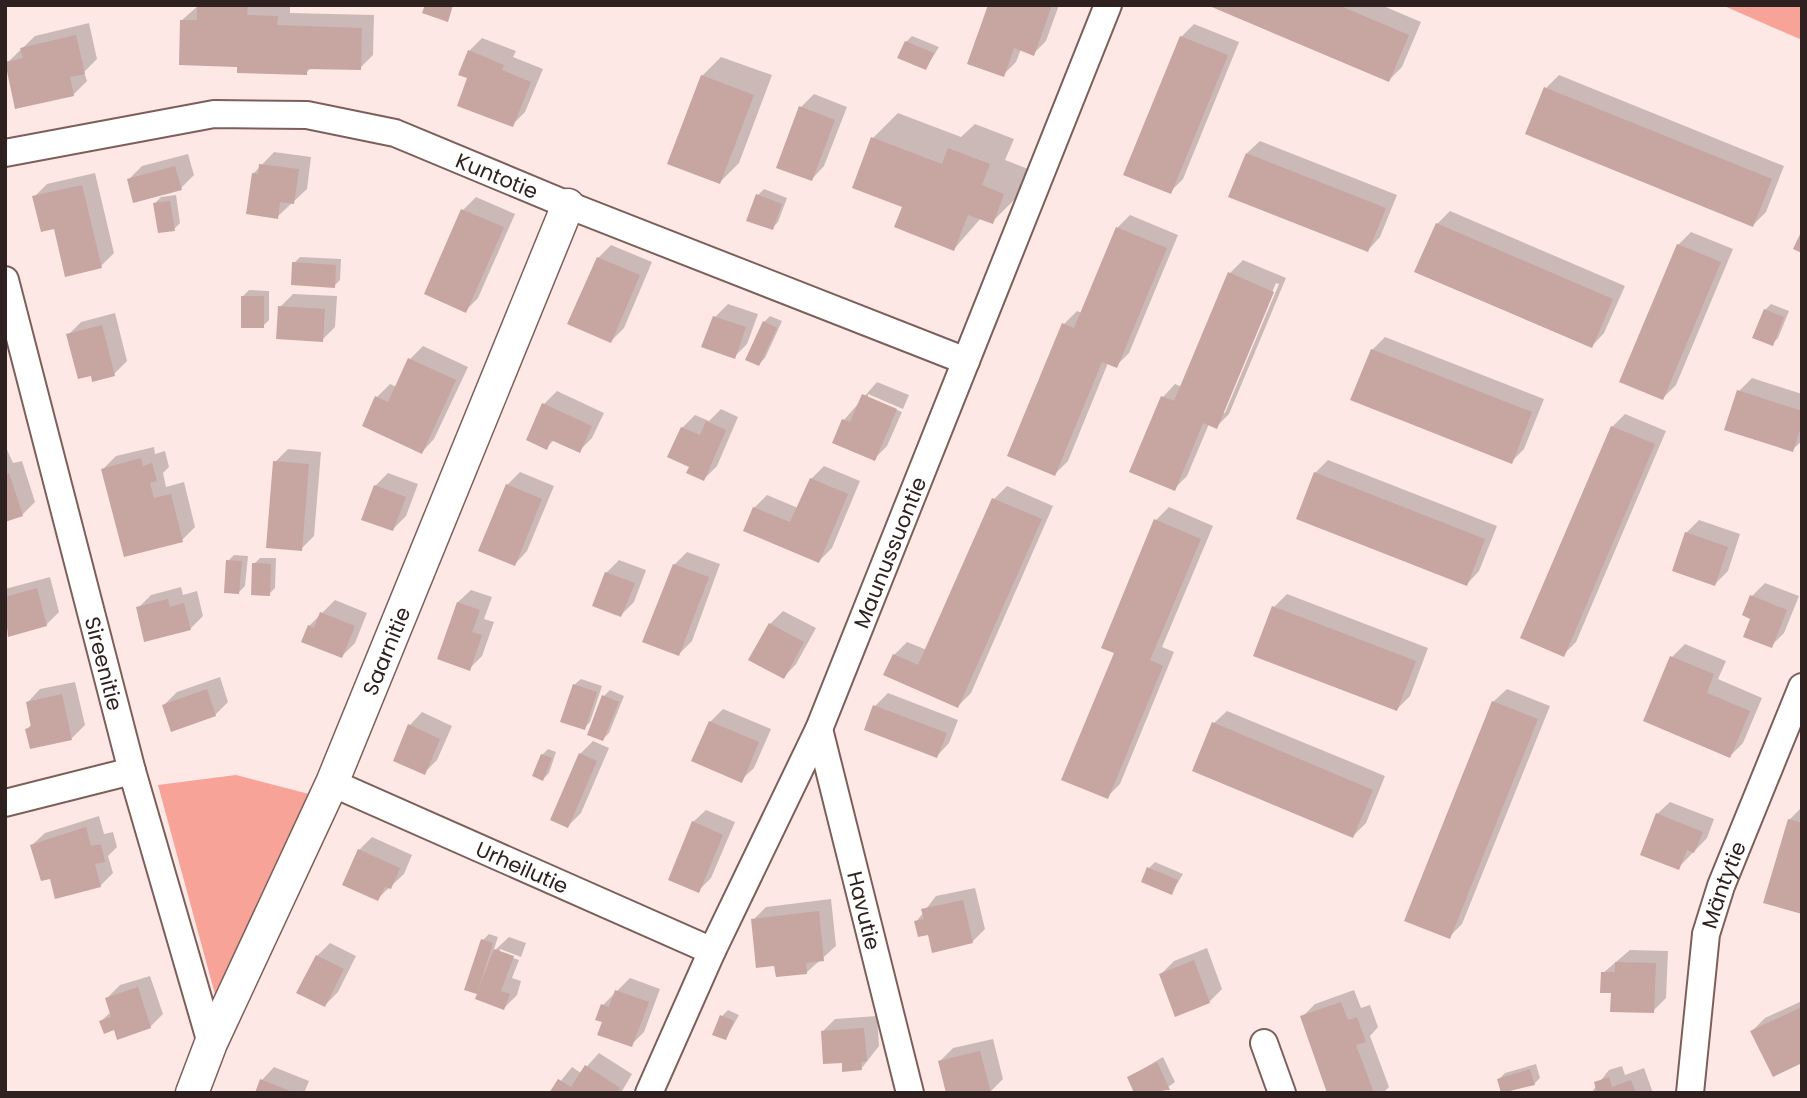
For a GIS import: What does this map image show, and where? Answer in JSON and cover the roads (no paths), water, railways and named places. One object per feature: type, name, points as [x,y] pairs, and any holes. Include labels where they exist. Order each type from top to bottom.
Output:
[{"type":"street","name":"Maunussuontie","points":[[649,1093],[712,951],[819,729],[1108,5]]},
{"type":"street","name":"Kuntotie","points":[[5,153],[215,114],[307,115],[395,133],[568,205],[966,361]]},
{"type":"street","name":"Saarnitie","points":[[192,1093],[211,1043],[332,783],[568,205]]},
{"type":"street","name":"Sireenitie","points":[[5,280],[132,771],[211,1043]]},
{"type":"street","name":"Mäntytie","points":[[1690,1093],[1706,934],[1721,887],[1802,687]]},
{"type":"street","name":"Havutie","points":[[819,729],[910,1093]]},
{"type":"street","points":[[5,803],[132,771]]},
{"type":"street","name":"Urheilutie","points":[[332,783],[712,951]]},
{"type":"street","points":[[1264,1043],[1282,1093]]}]
